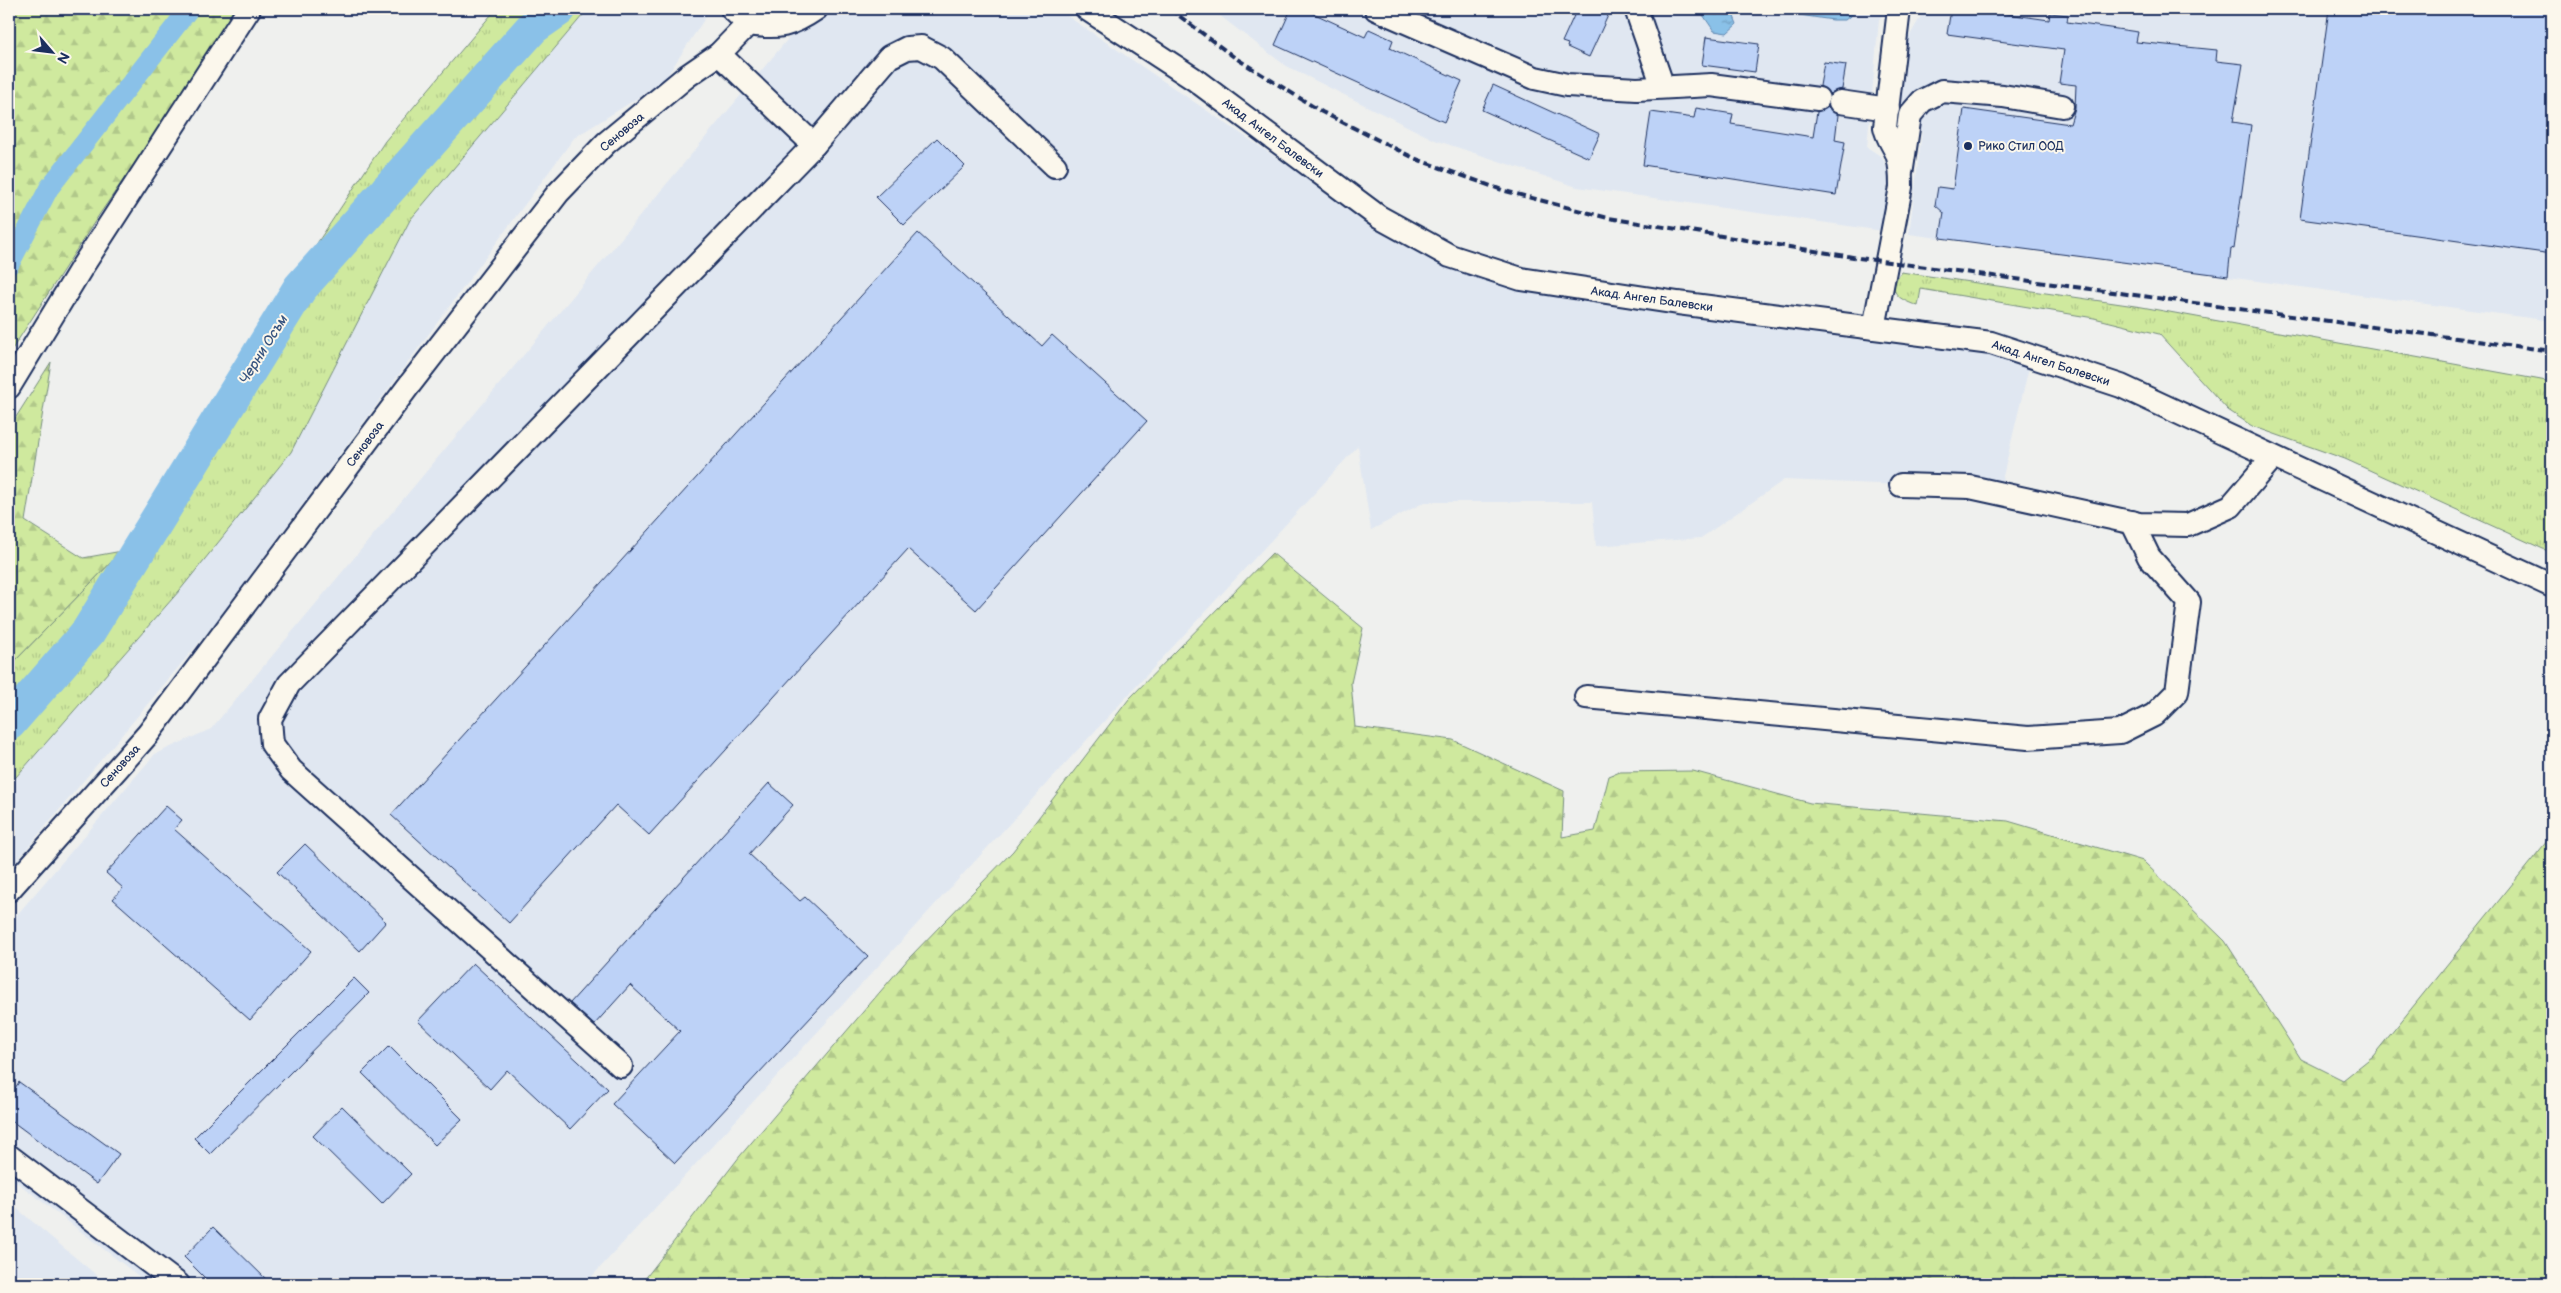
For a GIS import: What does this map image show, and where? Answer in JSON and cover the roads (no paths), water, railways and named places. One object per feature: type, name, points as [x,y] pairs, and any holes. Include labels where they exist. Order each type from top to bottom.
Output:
[{"type":"street","points":[[9,387],[82,267],[249,9]]},
{"type":"street","points":[[732,9],[748,24],[773,28],[800,20],[816,9]]},
{"type":"street","name":"Акад. Ангел Балевски","points":[[1087,9],[1194,79],[1379,217],[1450,256],[1521,279],[1678,303],[1991,343],[2121,386],[2552,586]]},
{"type":"street","points":[[1376,9],[1535,78],[1567,85],[1637,89],[1711,85],[1818,100]]},
{"type":"street","points":[[1636,9],[1663,87]]},
{"type":"street","points":[[1899,9],[1885,127],[1887,139],[1896,152],[1902,169]]},
{"type":"street","name":"Сеновоза","points":[[9,890],[148,734],[407,388],[558,193],[606,143],[686,76],[719,54],[748,24]]},
{"type":"street","points":[[620,1066],[291,770],[272,744],[270,719],[289,684],[814,145],[889,57],[907,48],[921,47],[942,58],[1056,166]]},
{"type":"street","points":[[719,54],[814,145]]},
{"type":"street","points":[[1874,328],[1898,211],[1910,115],[1922,101],[1942,91],[2003,96],[2062,106]]},
{"type":"street","points":[[1840,102],[1888,109]]},
{"type":"street","points":[[1901,484],[1970,487],[2132,522],[2188,525],[2231,506],[2274,457]]},
{"type":"street","points":[[1586,697],[2028,738],[2120,732],[2154,715],[2177,692],[2189,602],[2149,557],[2132,522]]},
{"type":"street","points":[[9,1156],[178,1284]]},
{"type":"water","points":[[1699,9],[1731,9],[1737,24],[1727,33],[1714,31]]},
{"type":"water","points":[[1759,9],[1854,9],[1854,13],[1845,20],[1833,20]]},
{"type":"waterway","points":[[9,265],[49,188],[189,9]]},
{"type":"waterway","name":"Черни Осъм","points":[[9,723],[88,632],[300,288],[533,27],[559,9]]},
{"type":"railway","points":[[1170,9],[1234,57],[1322,112],[1416,159],[1505,191],[1608,218],[1859,258],[2552,351]]},
{"type":"place","name":"Рико Стил ООД","points":[[1968,146]]}]
